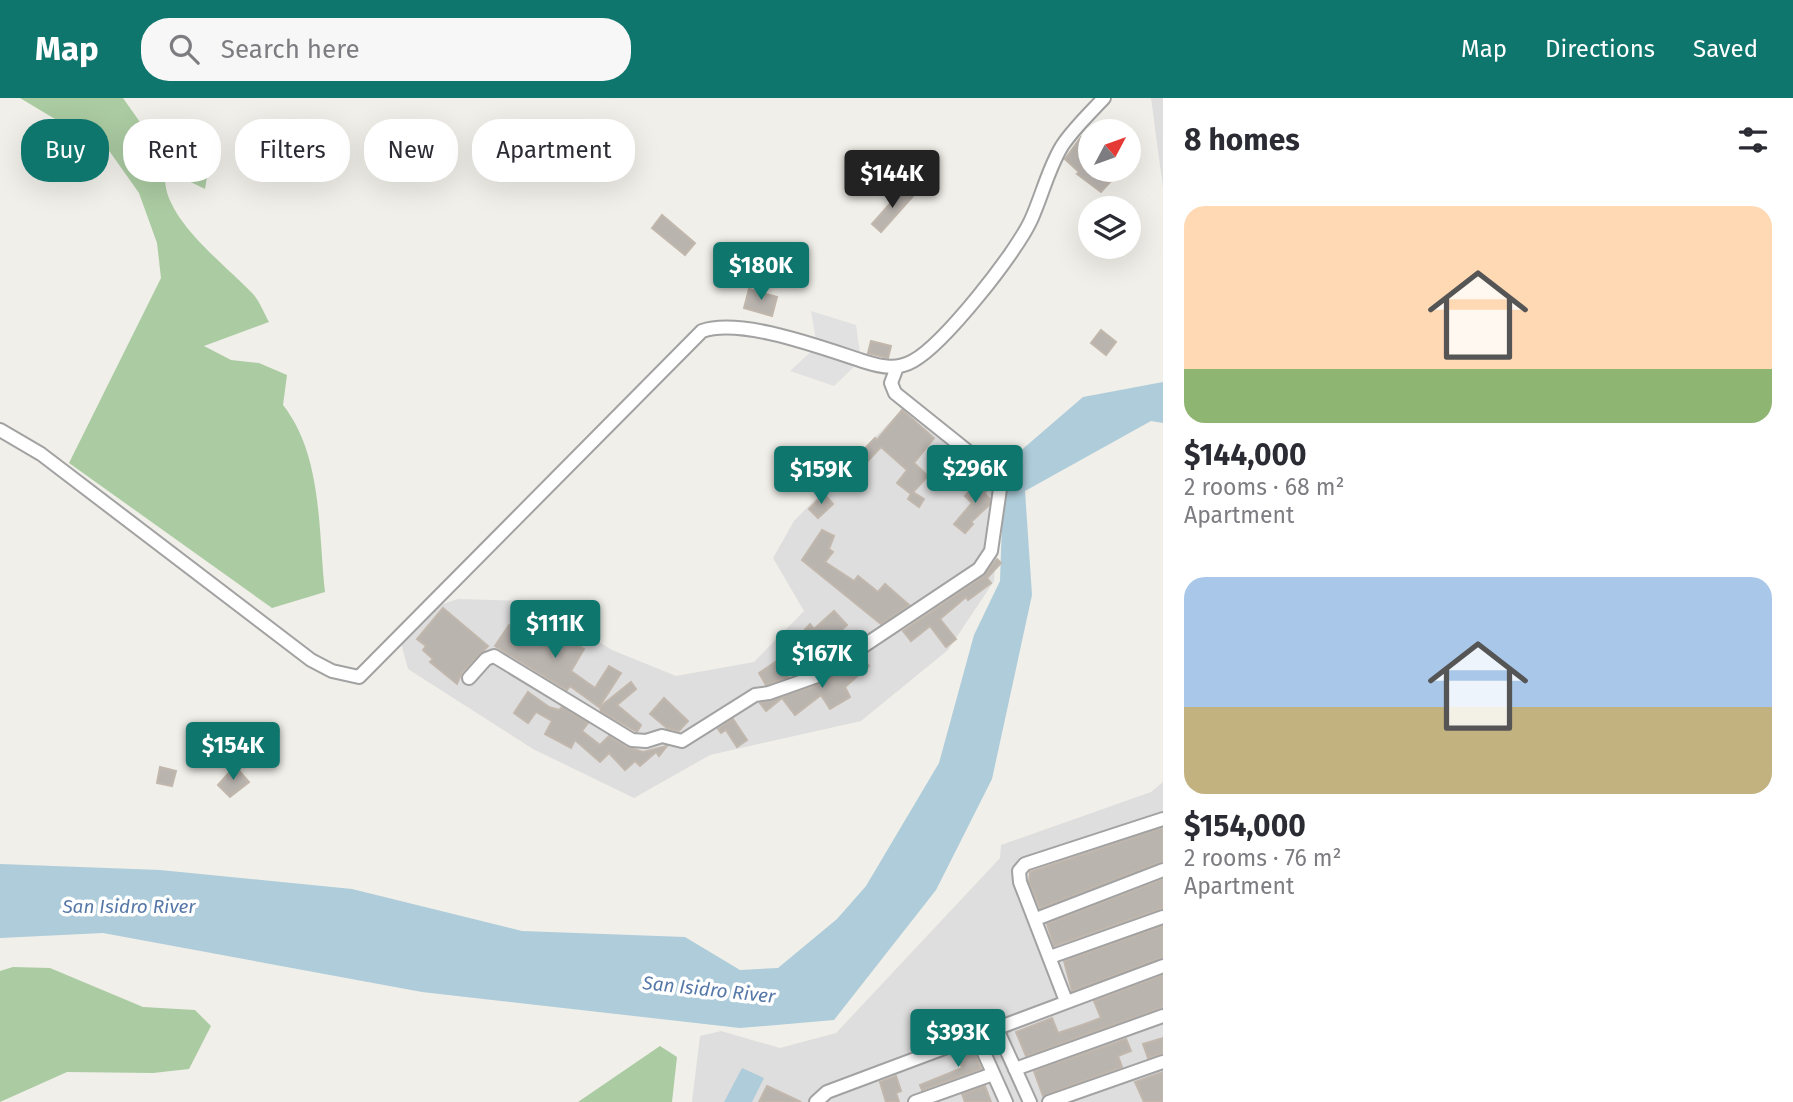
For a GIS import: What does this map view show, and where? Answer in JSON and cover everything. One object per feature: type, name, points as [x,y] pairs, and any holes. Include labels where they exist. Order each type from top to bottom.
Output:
[{"type":"street","points":[[0,430],[62,469],[311,660],[332,671],[359,677],[702,331],[720,325],[817,346],[875,364],[897,367],[912,361],[946,335],[1008,256],[1031,220],[1063,145],[1104,98]]},
{"type":"street","points":[[469,678],[486,659],[494,656],[632,740],[646,741],[662,736],[682,741],[755,695],[769,693],[820,675],[979,569],[991,551],[1001,482],[996,474],[895,393],[891,383],[897,367]]},
{"type":"street","points":[[1066,1001],[1020,882],[1019,871],[1026,864],[1163,819]]},
{"type":"street","points":[[1036,919],[1163,870]]},
{"type":"street","points":[[1050,957],[1163,917]]},
{"type":"street","points":[[816,1102],[827,1092],[1163,966]]},
{"type":"street","points":[[1015,1069],[1163,1016]]},
{"type":"street","points":[[996,1027],[1030,1102]]},
{"type":"street","points":[[976,1035],[1006,1102]]},
{"type":"street","points":[[1049,1102],[1163,1062]]},
{"type":"street","points":[[915,1102],[993,1074]]},
{"type":"shaded area","points":[[1151,98],[1163,98],[1163,188]]},
{"type":"shaded area","points":[[811,311],[856,325],[861,360],[834,386],[790,371],[817,346]]},
{"type":"shaded area","points":[[913,398],[1002,471],[994,581],[948,650],[861,721],[710,755],[634,798],[533,749],[408,669],[401,643],[418,612],[458,599],[532,601],[612,650],[676,676],[754,662],[804,611],[773,558],[794,521]]},
{"type":"shaded area","points":[[1163,782],[1163,1102],[692,1102],[700,1036],[721,1031],[780,1048],[836,1033],[1000,858],[1001,845],[1151,792]]},
{"type":"green space","points":[[20,98],[123,98],[138,119],[123,119],[123,170],[109,151],[109,119],[55,119]]},
{"type":"green space","points":[[131,182],[166,182],[171,204],[182,221],[253,294],[269,322],[204,346],[231,360],[259,363],[287,375],[283,405],[296,425],[312,470],[325,592],[272,608],[69,463],[161,278],[157,243],[139,193]]},
{"type":"green space","points":[[191,182],[206,182],[205,189]]},
{"type":"green space","points":[[13,967],[50,968],[143,1007],[195,1010],[211,1026],[189,1069],[153,1073],[67,1072],[0,1102],[0,971]]},
{"type":"green space","points":[[660,1046],[677,1057],[672,1102],[578,1102]]},
{"type":"water","name":"San Isidro River","points":[[1163,382],[1163,423],[1151,421],[1025,491],[1032,595],[992,779],[936,890],[834,1020],[740,1028],[422,992],[103,933],[0,938],[0,864],[160,870],[352,889],[522,931],[685,937],[740,970],[778,968],[837,919],[866,886],[939,763],[974,635],[1000,581],[1004,465],[1083,397]]},
{"type":"water","points":[[742,1068],[764,1078],[752,1102],[724,1102]]},
{"type":"building","points":[[1078,141],[1078,171],[1065,159]]},
{"type":"building","points":[[1088,182],[1110,182],[1101,192]]},
{"type":"building","points":[[904,188],[913,196],[881,232],[872,224]]},
{"type":"building","points":[[662,215],[695,243],[685,255],[652,228]]},
{"type":"building","points":[[749,289],[777,297],[772,316],[744,308]]},
{"type":"building","points":[[1101,330],[1116,342],[1106,355],[1091,343]]},
{"type":"building","points":[[871,341],[891,346],[888,358],[868,353]]},
{"type":"building","points":[[902,410],[934,438],[914,463],[928,476],[913,492],[924,499],[919,507],[908,499],[911,494],[897,483],[907,470],[881,447],[862,467],[854,460],[875,438],[877,440]]},
{"type":"building","points":[[984,476],[992,484],[984,493],[990,499],[989,505],[971,522],[973,524],[965,533],[954,524],[972,503],[965,496]]},
{"type":"building","points":[[824,494],[833,504],[818,518],[809,509]]},
{"type":"building","points":[[822,530],[834,536],[829,549],[833,552],[825,562],[854,581],[858,576],[878,592],[885,584],[909,605],[881,624],[802,560]]},
{"type":"building","points":[[997,559],[1001,563],[987,578],[991,583],[968,600],[966,597],[940,619],[956,639],[946,647],[930,626],[911,641],[903,631],[984,576]]},
{"type":"building","points":[[443,608],[488,646],[462,672],[457,684],[430,662],[433,659],[423,650],[426,646],[417,639]]},
{"type":"building","points":[[834,611],[847,625],[834,637],[839,643],[826,655],[801,634],[810,624],[814,629]]},
{"type":"building","points":[[552,623],[564,631],[561,635],[584,649],[571,671],[595,688],[609,666],[621,673],[599,707],[570,686],[567,690],[495,646],[509,625],[522,633],[528,625],[545,634]]},
{"type":"building","points":[[862,658],[869,666],[845,687],[850,697],[830,709],[821,695],[795,715],[782,698],[766,711],[760,703],[823,683]]},
{"type":"building","points":[[777,661],[788,677],[766,685],[759,673]]},
{"type":"building","points":[[631,682],[636,689],[617,705],[641,725],[637,732],[601,711],[600,707]]},
{"type":"building","points":[[528,692],[549,707],[559,710],[562,707],[588,723],[582,731],[600,745],[609,736],[627,747],[643,752],[667,746],[659,756],[656,752],[640,766],[635,761],[625,770],[609,753],[600,762],[575,740],[571,748],[545,734],[552,721],[536,712],[528,723],[514,713]]},
{"type":"building","points":[[664,698],[688,721],[679,731],[667,728],[650,714]]},
{"type":"building","points":[[733,719],[747,740],[737,747],[726,730],[721,733],[718,729]]},
{"type":"building","points":[[235,766],[249,782],[230,797],[218,785]]},
{"type":"building","points":[[160,767],[176,771],[172,786],[157,783]]},
{"type":"building","points":[[1163,828],[1163,861],[1040,908],[1029,882],[1030,872]]},
{"type":"building","points":[[1163,879],[1163,908],[1054,946],[1047,924]]},
{"type":"building","points":[[1163,926],[1163,957],[1072,991],[1064,961]]},
{"type":"building","points":[[1163,975],[1163,1007],[1026,1056],[1016,1032],[1052,1018],[1058,1033],[1101,1018],[1094,1001]]},
{"type":"building","points":[[1163,1038],[1163,1053],[1148,1058],[1143,1044]]},
{"type":"building","points":[[1126,1039],[1131,1051],[1118,1056],[1122,1067],[1043,1096],[1034,1071]]},
{"type":"building","points":[[972,1048],[981,1069],[922,1090],[920,1085],[962,1068],[957,1054]]},
{"type":"building","points":[[1163,1072],[1163,1102],[1144,1102],[1135,1082]]},
{"type":"building","points":[[896,1076],[901,1091],[896,1093],[899,1102],[886,1102],[880,1082]]},
{"type":"building","points":[[767,1086],[801,1102],[759,1102]]},
{"type":"building","points":[[985,1086],[991,1102],[965,1102],[962,1094]]}]
